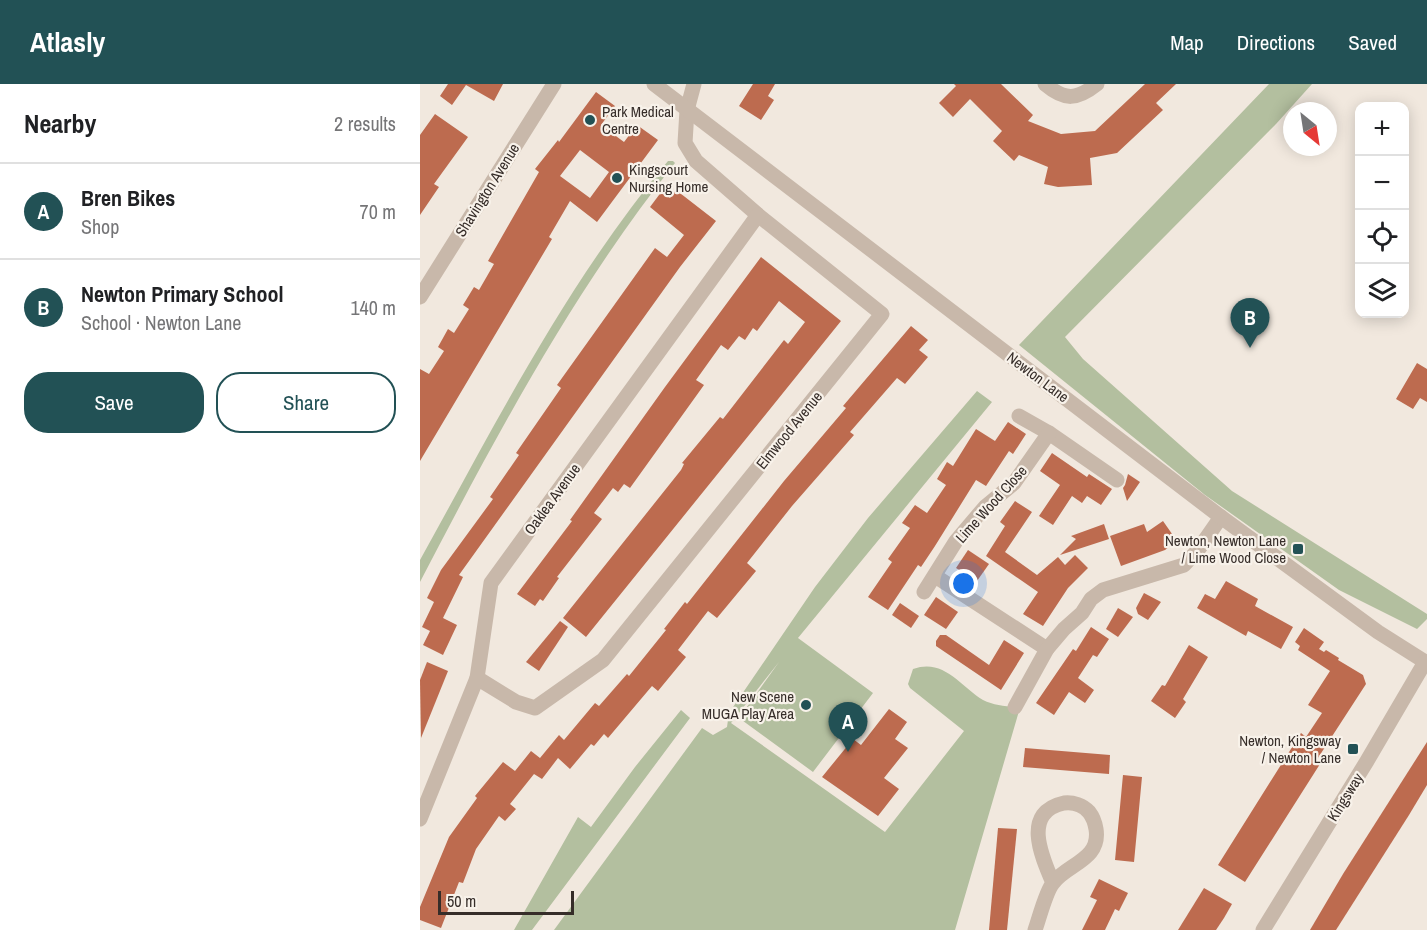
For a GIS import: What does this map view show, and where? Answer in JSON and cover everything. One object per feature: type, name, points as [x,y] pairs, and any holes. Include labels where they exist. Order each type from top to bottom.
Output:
[{"type":"street","name":"Shavington Avenue","points":[[420,297],[554,84]]},
{"type":"street","name":"Newton Lane","points":[[654,84],[1221,517],[1378,632],[1426,661]]},
{"type":"street","name":"Elmwood Avenue","points":[[477,678],[516,702],[535,708],[603,660],[882,314],[696,161],[685,143],[687,110],[694,84]]},
{"type":"street","points":[[1045,84],[1064,96],[1073,98],[1084,94],[1097,84]]},
{"type":"street","name":"Oaklea Avenue","points":[[420,819],[477,678],[491,583],[758,214]]},
{"type":"street","points":[[1019,416],[1049,433],[1117,480]]},
{"type":"street","name":"Lime Wood Close","points":[[924,592],[956,541],[985,507],[1014,483],[1049,433]]},
{"type":"street","points":[[1015,707],[1047,649],[1064,629],[1082,614],[1091,599],[1103,590],[1184,565],[1198,550],[1221,517]]},
{"type":"street","points":[[935,576],[1047,649]]},
{"type":"street","name":"Kingsway","points":[[1263,930],[1426,661]]},
{"type":"street","points":[[1035,930],[1053,883],[1081,862],[1091,851],[1097,837],[1095,823],[1089,812],[1079,805],[1068,802],[1053,806],[1042,813],[1038,824],[1045,864],[1053,883]]},
{"type":"green space","points":[[1269,84],[1312,84],[1296,102],[1283,102],[1283,116],[1276,124],[1065,337],[1083,359],[1232,491],[1427,614],[1427,619],[1417,629],[1339,590],[1205,495],[1019,345]]},
{"type":"green space","points":[[668,161],[675,163],[603,262],[537,366],[420,582],[420,560],[535,354],[597,255]]},
{"type":"green space","points":[[977,391],[992,402],[798,638],[873,693],[813,772],[739,718],[779,662],[731,723],[885,832],[964,731],[910,688],[908,684],[913,669],[934,667],[943,670],[983,700],[1015,707],[1019,711],[955,930],[554,930],[702,728],[713,735],[727,727],[729,713],[815,587],[868,518]]},
{"type":"green space","points":[[681,710],[690,718],[532,930],[514,930],[578,817],[591,827]]},
{"type":"building","points":[[448,84],[503,84],[494,101],[466,85],[452,105],[440,96]]},
{"type":"building","points":[[753,84],[775,84],[768,96],[774,100],[761,120],[739,106]]},
{"type":"building","points":[[954,84],[1001,84],[1033,115],[1028,121],[1061,134],[1095,131],[1145,84],[1176,84],[1156,103],[1163,110],[1117,153],[1090,158],[1092,185],[1058,187],[1044,184],[1048,167],[1019,155],[1014,161],[993,141],[1002,131],[970,99],[953,117],[939,103],[956,86]]},
{"type":"building","points":[[596,92],[615,106],[601,125],[624,142],[637,125],[658,140],[597,222],[570,201],[549,237],[552,239],[420,461],[420,369],[429,374],[444,351],[438,347],[448,329],[454,333],[469,309],[463,305],[474,287],[479,290],[494,264],[488,261],[539,172],[535,169],[558,140],[559,142]],"holes":[[[580,150],[609,172],[590,198],[560,176]]]},
{"type":"building","points":[[435,114],[468,137],[434,184],[439,187],[420,215],[420,135]]},
{"type":"building","points":[[676,190],[716,221],[680,267],[459,575],[463,577],[443,618],[457,625],[443,655],[423,645],[430,631],[422,627],[434,602],[427,598],[441,570],[493,499],[490,497],[519,455],[516,453],[561,388],[557,385],[655,248],[667,257],[684,235],[650,207],[662,191],[670,198]]},
{"type":"building","points":[[761,257],[841,321],[586,637],[563,618],[681,470],[684,464],[682,463],[720,417],[723,419],[784,340],[788,344],[805,322],[779,301],[757,331],[753,328],[745,340],[739,336],[728,350],[721,345],[696,380],[704,385],[630,488],[624,484],[618,492],[613,488],[594,513],[602,519],[557,577],[559,578],[543,601],[540,599],[535,606],[517,594]]},
{"type":"building","points":[[911,326],[928,340],[919,350],[928,357],[905,384],[897,378],[850,432],[854,435],[792,506],[747,563],[756,571],[717,618],[708,611],[678,650],[686,657],[658,691],[652,686],[608,738],[604,734],[594,746],[591,744],[570,769],[558,758],[542,779],[534,774],[510,804],[516,809],[505,821],[499,816],[476,849],[463,883],[459,882],[441,928],[420,920],[420,907],[449,837],[477,798],[475,796],[503,762],[515,771],[531,751],[540,758],[559,735],[564,740],[595,703],[599,706],[627,674],[629,676],[685,602],[687,604],[784,481],[846,408],[843,406]]},
{"type":"building","points":[[1417,363],[1427,369],[1427,402],[1420,398],[1413,409],[1396,399]]},
{"type":"building","points":[[1008,422],[1026,434],[1013,454],[1009,451],[986,486],[976,480],[921,567],[918,565],[888,610],[868,597],[892,562],[888,559],[910,528],[902,523],[915,505],[927,513],[946,485],[937,479],[947,462],[953,466],[976,429],[995,441]]},
{"type":"building","points":[[1052,453],[1087,477],[1089,474],[1112,489],[1101,505],[1087,496],[1082,503],[1072,496],[1053,525],[1039,516],[1060,485],[1040,471]]},
{"type":"building","points":[[1128,474],[1140,482],[1127,501],[1123,488]]},
{"type":"building","points":[[1015,501],[1032,512],[1005,552],[1037,575],[1058,557],[1065,565],[1075,555],[1088,568],[1068,588],[1043,626],[1023,614],[1038,592],[986,556],[1005,526],[1000,522]]},
{"type":"building","points":[[1163,521],[1177,541],[1165,550],[1121,566],[1110,536],[1144,524],[1147,532]]},
{"type":"building","points":[[1104,524],[1109,539],[1060,555],[1076,539],[1071,536]]},
{"type":"building","points":[[968,550],[989,564],[977,581],[956,568]]},
{"type":"building","points":[[1226,581],[1258,599],[1255,606],[1293,627],[1281,649],[1248,631],[1246,636],[1197,608],[1205,594],[1215,599]]},
{"type":"building","points":[[1144,593],[1161,602],[1148,620],[1138,614],[1136,608]]},
{"type":"building","points":[[936,597],[958,612],[946,629],[924,615]]},
{"type":"building","points":[[900,603],[919,616],[911,628],[892,615]]},
{"type":"building","points":[[1118,608],[1133,617],[1118,637],[1106,629]]},
{"type":"building","points":[[560,621],[568,627],[539,671],[526,662]]},
{"type":"building","points":[[1091,627],[1109,639],[1097,657],[1093,655],[1078,678],[1094,690],[1085,703],[1069,692],[1054,715],[1036,703],[1073,649],[1076,651]]},
{"type":"building","points":[[1304,628],[1324,642],[1319,649],[1324,652],[1326,650],[1363,675],[1366,684],[1316,761],[1320,764],[1245,882],[1218,865],[1301,733],[1306,737],[1322,713],[1308,705],[1330,671],[1298,650],[1300,646],[1295,642]]},
{"type":"building","points":[[940,635],[946,635],[989,665],[1004,640],[1024,653],[1001,690],[936,646]]},
{"type":"building","points":[[1189,645],[1208,657],[1183,699],[1186,702],[1175,718],[1151,701],[1162,685],[1165,686]]},
{"type":"building","points":[[427,662],[448,671],[421,738],[420,680]]},
{"type":"building","points":[[889,709],[907,722],[895,739],[908,748],[884,778],[899,789],[878,816],[822,777],[853,739],[861,745]]},
{"type":"building","points":[[1427,742],[1427,785],[1409,815],[1336,930],[1310,930],[1343,874]]},
{"type":"building","points":[[1025,748],[1110,755],[1109,774],[1023,767]]},
{"type":"building","points":[[1123,775],[1142,777],[1134,862],[1115,860]]},
{"type":"building","points":[[998,828],[1017,829],[1007,930],[989,930]]},
{"type":"building","points":[[1099,879],[1128,893],[1119,911],[1115,909],[1105,930],[1082,930],[1097,900],[1090,897]]},
{"type":"building","points":[[1204,888],[1232,904],[1224,918],[1216,930],[1178,930]]},
{"type":"place","name":"Park Medical Centre","points":[[590,120]]},
{"type":"place","name":"Kingscourt Nursing Home","points":[[617,178]]},
{"type":"place","name":"Newton Primary School","points":[[1250,348]]},
{"type":"place","name":"Newton, Newton Lane / Lime Wood Close","points":[[1298,549]]},
{"type":"place","name":"New Scene MUGA Play Area","points":[[806,705]]},
{"type":"place","name":"Newton, Kingsway / Newton Lane","points":[[1353,749]]},
{"type":"place","name":"Bren Bikes","points":[[848,752]]}]
